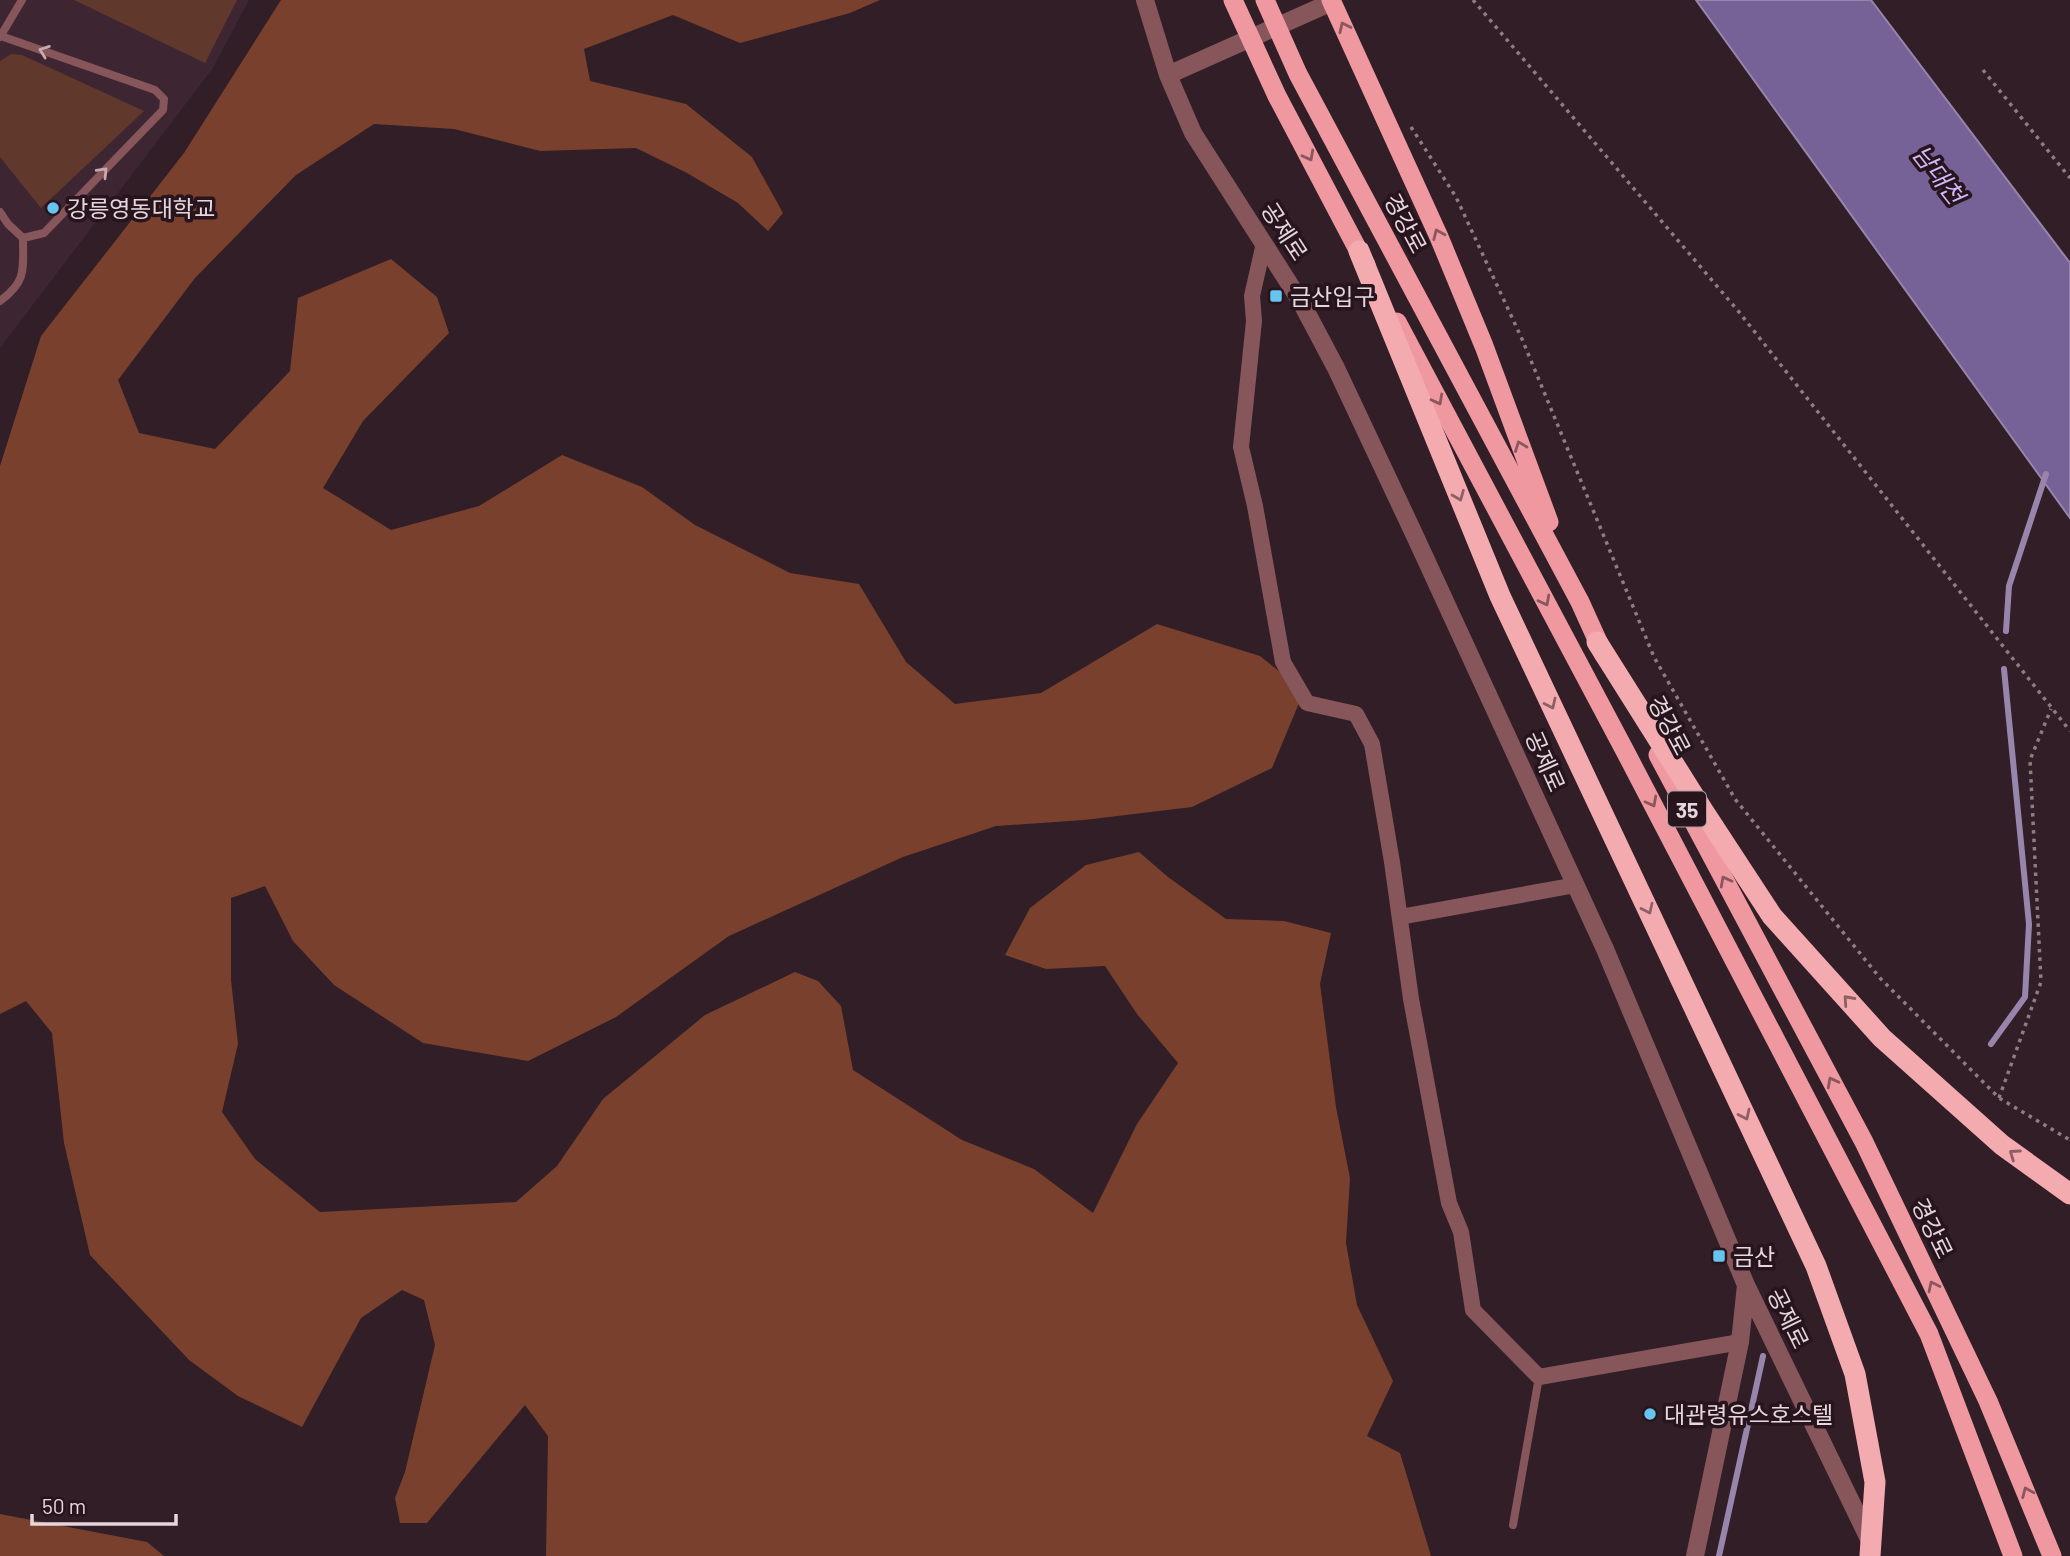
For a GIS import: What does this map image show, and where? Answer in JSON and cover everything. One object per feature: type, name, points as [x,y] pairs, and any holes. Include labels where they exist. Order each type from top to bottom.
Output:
[{"type":"highway","name":"경강로","points":[[1265,0],[1298,74],[1580,601],[1597,642],[1864,1142],[1988,1401],[2052,1556]]},
{"type":"highway","points":[[1332,1],[1439,237],[1484,346],[1580,601]]},
{"type":"highway","points":[[1235,4],[1277,96],[1625,751],[1929,1334],[2013,1556]]},
{"type":"highway","points":[[1359,251],[1500,596],[1816,1266],[1855,1374],[1875,1482],[1870,1556]]},
{"type":"highway","points":[[1597,642],[1772,916],[1882,1038],[2001,1145],[2070,1194]]},
{"type":"street","name":"공제로","points":[[1145,0],[1168,75],[1193,133],[1301,302],[1336,368],[1576,885],[1746,1285],[1878,1556]]},
{"type":"street","points":[[1168,75],[1332,1]]},
{"type":"street","points":[[1264,243],[1252,296],[1255,321],[1241,447],[1255,506],[1283,662],[1307,704],[1356,714],[1372,744],[1411,999],[1446,1190],[1461,1232],[1473,1310],[1539,1377],[1740,1342]]},
{"type":"street","points":[[1400,917],[1576,885]]},
{"type":"street","points":[[1695,1556],[1740,1342],[1746,1285]]},
{"type":"lane","points":[[22,0],[1,36],[155,90],[164,99],[163,110],[44,233],[23,238]]},
{"type":"lane","points":[[0,212],[23,238],[23,270],[17,288],[0,301]]},
{"type":"lane","points":[[1513,1525],[1539,1377]]},
{"type":"path","points":[[1473,0],[1739,312],[2070,731]]},
{"type":"path","points":[[1983,70],[2070,178]]},
{"type":"path","points":[[1405,117],[1456,197],[1522,339],[1654,657],[1735,799],[1880,978],[1999,1098],[2070,1140]]},
{"type":"path","points":[[1999,1098],[2041,982],[2030,760],[2051,708]]},
{"type":"shaded area","name":"강릉영동대학교","points":[[0,0],[249,0],[213,68],[0,348]]},
{"type":"shaded area","points":[[74,0],[237,0],[205,63]]},
{"type":"shaded area","points":[[281,0],[880,0],[850,13],[740,43],[673,15],[584,49],[590,81],[686,104],[752,157],[783,213],[768,231],[738,203],[687,173],[636,148],[540,151],[454,129],[374,124],[296,175],[195,278],[118,380],[139,433],[215,449],[290,371],[298,298],[391,259],[437,297],[449,333],[363,421],[323,488],[391,530],[479,506],[562,455],[642,487],[695,525],[790,573],[859,584],[906,662],[955,704],[1041,693],[1157,624],[1260,656],[1304,691],[1272,768],[1192,807],[1084,820],[996,826],[903,857],[729,936],[616,1017],[528,1061],[423,1043],[334,985],[293,941],[265,886],[231,898],[231,980],[238,1044],[222,1112],[255,1159],[320,1212],[516,1202],[557,1166],[603,1099],[705,1015],[795,972],[818,981],[841,1006],[853,1070],[962,1140],[1034,1169],[1093,1213],[1137,1124],[1178,1063],[1137,1014],[1105,966],[1046,969],[1005,955],[1030,908],[1086,865],[1139,852],[1168,877],[1226,919],[1284,921],[1331,933],[1320,984],[1336,1107],[1350,1178],[1346,1243],[1357,1305],[1393,1381],[1367,1436],[1400,1453],[1431,1556],[546,1556],[548,1436],[525,1405],[427,1523],[400,1523],[395,1498],[405,1472],[435,1345],[424,1300],[402,1290],[361,1318],[302,1427],[238,1396],[189,1360],[90,1255],[64,1143],[52,1033],[26,1001],[0,1014],[0,466],[41,336],[184,153]]},
{"type":"shaded area","points":[[11,54],[22,55],[144,111],[41,208],[0,157],[0,61]]},
{"type":"shaded area","points":[[0,1514],[147,1542],[164,1556],[0,1556]]},
{"type":"water","name":"남대천","points":[[1696,0],[1871,0],[2070,263],[2070,518]]},
{"type":"waterway","points":[[2006,631],[2009,586],[2046,474]]},
{"type":"waterway","points":[[1991,1044],[2025,997],[2029,924],[2004,669]]},
{"type":"waterway","points":[[1719,1556],[1763,1356]]},
{"type":"place","name":"강릉영동대학교","points":[[53,208]]},
{"type":"place","name":"금산입구","points":[[1276,296]]},
{"type":"place","name":"금산","points":[[1719,1256]]},
{"type":"place","name":"대관령유스호스텔","points":[[1650,1414]]}]
